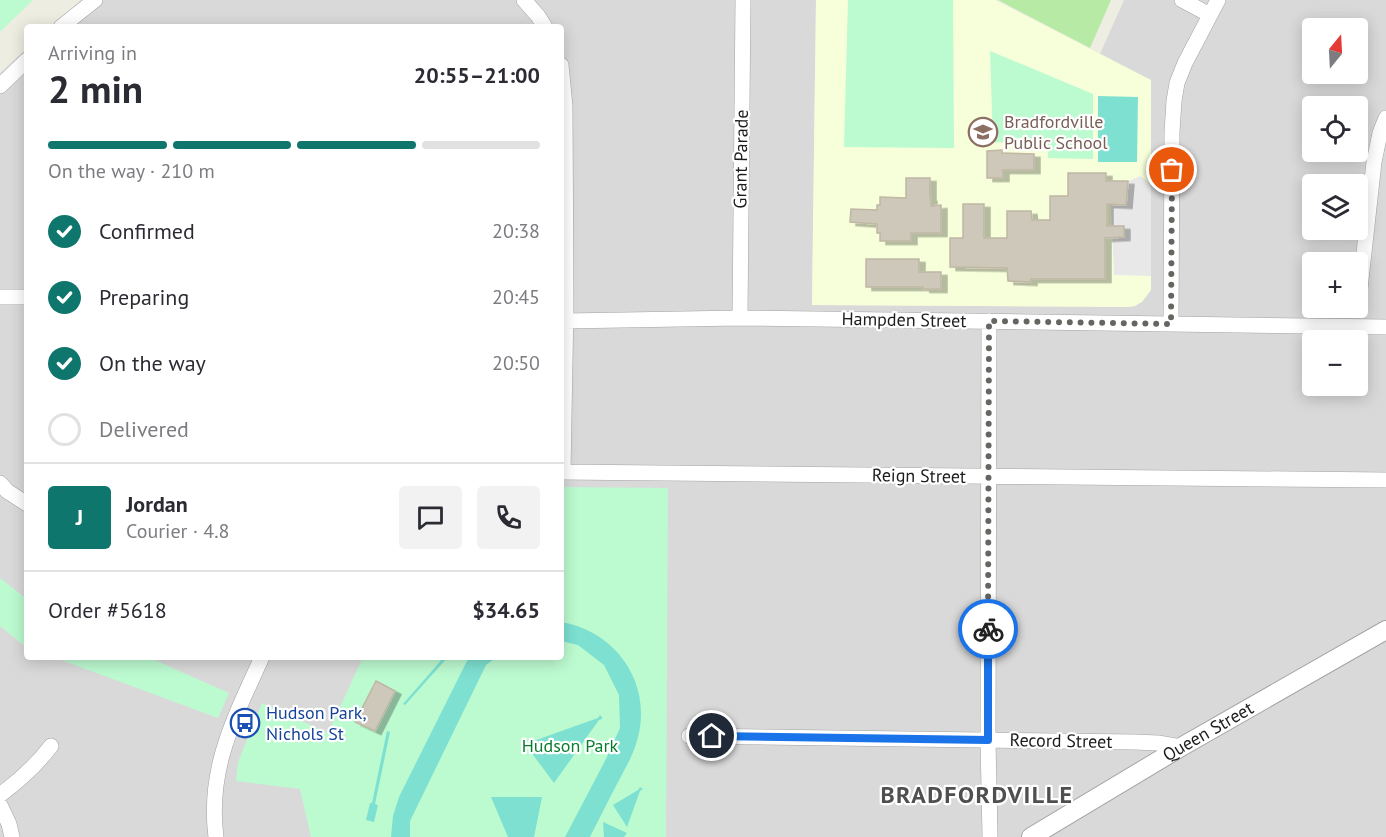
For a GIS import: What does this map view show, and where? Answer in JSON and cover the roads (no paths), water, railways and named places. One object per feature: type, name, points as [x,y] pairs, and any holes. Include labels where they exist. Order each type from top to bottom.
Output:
[{"type":"street","points":[[70,24],[94,0]]},
{"type":"street","points":[[524,0],[543,24]]},
{"type":"street","name":"Grant Parade","points":[[740,318],[743,0]]},
{"type":"street","points":[[1182,0],[1210,15]]},
{"type":"street","points":[[1171,324],[1174,101],[1177,83],[1218,0]]},
{"type":"street","points":[[0,86],[24,63]]},
{"type":"street","points":[[1364,252],[1374,162],[1380,133],[1386,118]]},
{"type":"street","points":[[564,214],[564,371]]},
{"type":"street","points":[[0,297],[24,297]]},
{"type":"street","name":"Hampden Street","points":[[565,321],[740,318],[1386,327]]},
{"type":"street","points":[[1356,326],[1357,318]]},
{"type":"street","points":[[989,321],[988,740],[990,837]]},
{"type":"street","name":"Reign Street","points":[[564,472],[1386,480]]},
{"type":"street","points":[[0,483],[7,491],[24,502]]},
{"type":"street","name":"Queen Street","points":[[1031,837],[1181,747],[1386,630]]},
{"type":"street","points":[[216,837],[214,790],[221,756],[232,723],[261,660]]},
{"type":"street","name":"Record Street","points":[[689,736],[1134,742],[1181,747]]},
{"type":"street","points":[[0,795],[39,762],[51,746]]},
{"type":"street","points":[[0,805],[12,837]]},
{"type":"place","name":"Bradfordville Public School","points":[[983,132]]},
{"type":"place","name":"Hudson Park, Nichols St","points":[[245,723]]},
{"type":"district","name":"BRADFORDVILLE","points":[[977,795]]},
{"type":"park label","name":"Hudson Park","points":[[570,746]]}]
